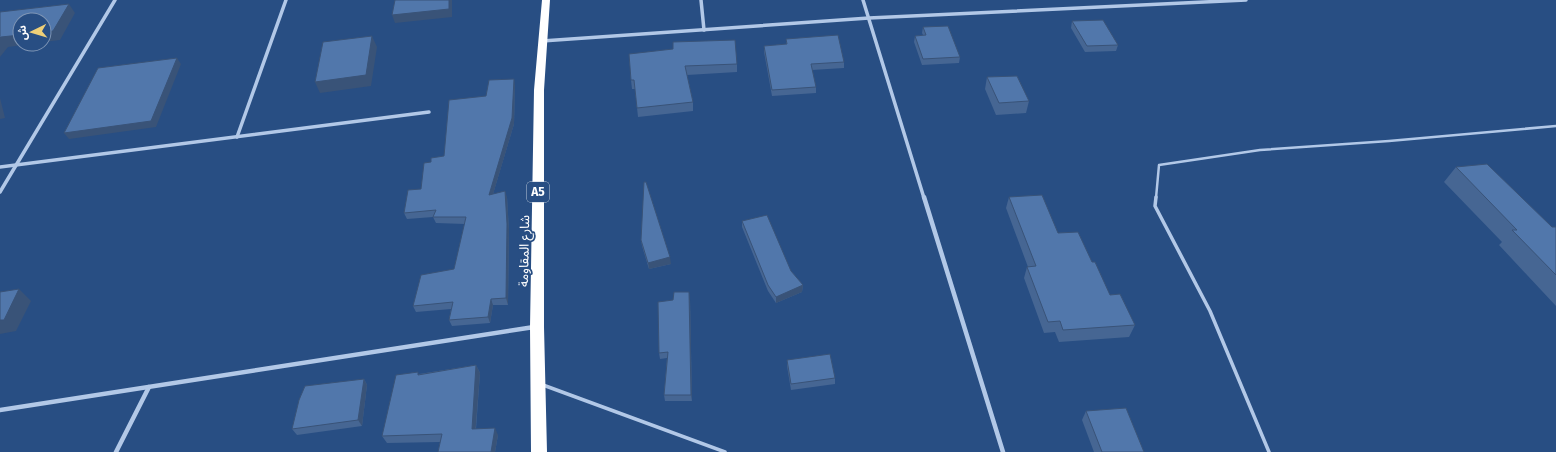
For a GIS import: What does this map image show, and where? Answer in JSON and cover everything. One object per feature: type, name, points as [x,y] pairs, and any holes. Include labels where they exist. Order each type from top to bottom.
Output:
[{"type":"highway","name":"شارع المقاومة","points":[[538,383],[539,90],[546,0]]},
{"type":"highway","name":"A5","points":[[538,383],[539,452]]},
{"type":"street","points":[[0,192],[115,0]]},
{"type":"street","points":[[237,137],[286,0]]},
{"type":"street","points":[[701,0],[704,30]]},
{"type":"street","points":[[863,0],[1003,452]]},
{"type":"street","points":[[542,41],[868,18],[1246,0]]},
{"type":"street","points":[[0,167],[429,112]]},
{"type":"street","points":[[0,410],[537,327]]},
{"type":"street","points":[[116,452],[149,387]]},
{"type":"lane","points":[[1268,452],[1210,311],[1154,206],[1160,165],[1260,150],[1389,141],[1556,126]]},
{"type":"lane","points":[[538,383],[725,452]]},
{"type":"building","points":[[395,0],[449,0],[449,9],[392,15]]},
{"type":"building","points":[[69,4],[53,31],[52,12],[12,12],[12,36],[0,38],[0,12]]},
{"type":"building","points":[[1103,20],[1118,45],[1087,46],[1072,21]]},
{"type":"building","points":[[948,26],[960,57],[923,59],[915,36],[926,35],[923,27]]},
{"type":"building","points":[[838,35],[844,62],[811,64],[816,87],[772,90],[764,46],[787,44],[786,39]]},
{"type":"building","points":[[372,36],[366,75],[315,82],[323,42]]},
{"type":"building","points":[[735,40],[737,64],[685,66],[693,102],[637,108],[634,80],[631,80],[629,54],[673,49],[673,42]]},
{"type":"building","points":[[177,58],[151,121],[64,133],[98,68]]},
{"type":"building","points":[[1017,76],[1029,101],[999,103],[987,77]]},
{"type":"building","points":[[514,79],[512,118],[489,195],[505,191],[507,224],[506,298],[491,299],[488,317],[449,320],[453,302],[413,306],[421,275],[454,269],[466,217],[433,217],[436,210],[404,213],[408,190],[421,189],[424,163],[431,162],[431,158],[444,156],[449,100],[486,96],[489,80]]},
{"type":"building","points":[[1487,164],[1552,227],[1556,227],[1556,275],[1512,230],[1517,230],[1456,167]]},
{"type":"building","points":[[644,182],[646,182],[670,257],[648,263],[641,240]]},
{"type":"building","points":[[1042,195],[1058,233],[1078,232],[1092,262],[1095,262],[1110,295],[1120,294],[1135,325],[1063,330],[1060,321],[1048,322],[1027,267],[1036,266],[1009,197]]},
{"type":"building","points":[[767,215],[791,271],[803,285],[776,297],[768,285],[742,221]]},
{"type":"building","points":[[19,289],[4,320],[0,320],[0,292]]},
{"type":"building","points":[[674,292],[689,292],[691,395],[664,395],[668,352],[659,353],[658,302],[673,300]]},
{"type":"building","points":[[830,354],[835,378],[791,384],[787,360]]},
{"type":"building","points":[[476,365],[472,429],[495,428],[491,452],[438,452],[442,434],[382,436],[396,375],[418,372],[418,375]]},
{"type":"building","points":[[364,379],[358,420],[292,429],[299,400],[305,386]]},
{"type":"building","points":[[1126,408],[1144,452],[1102,452],[1086,411]]}]
